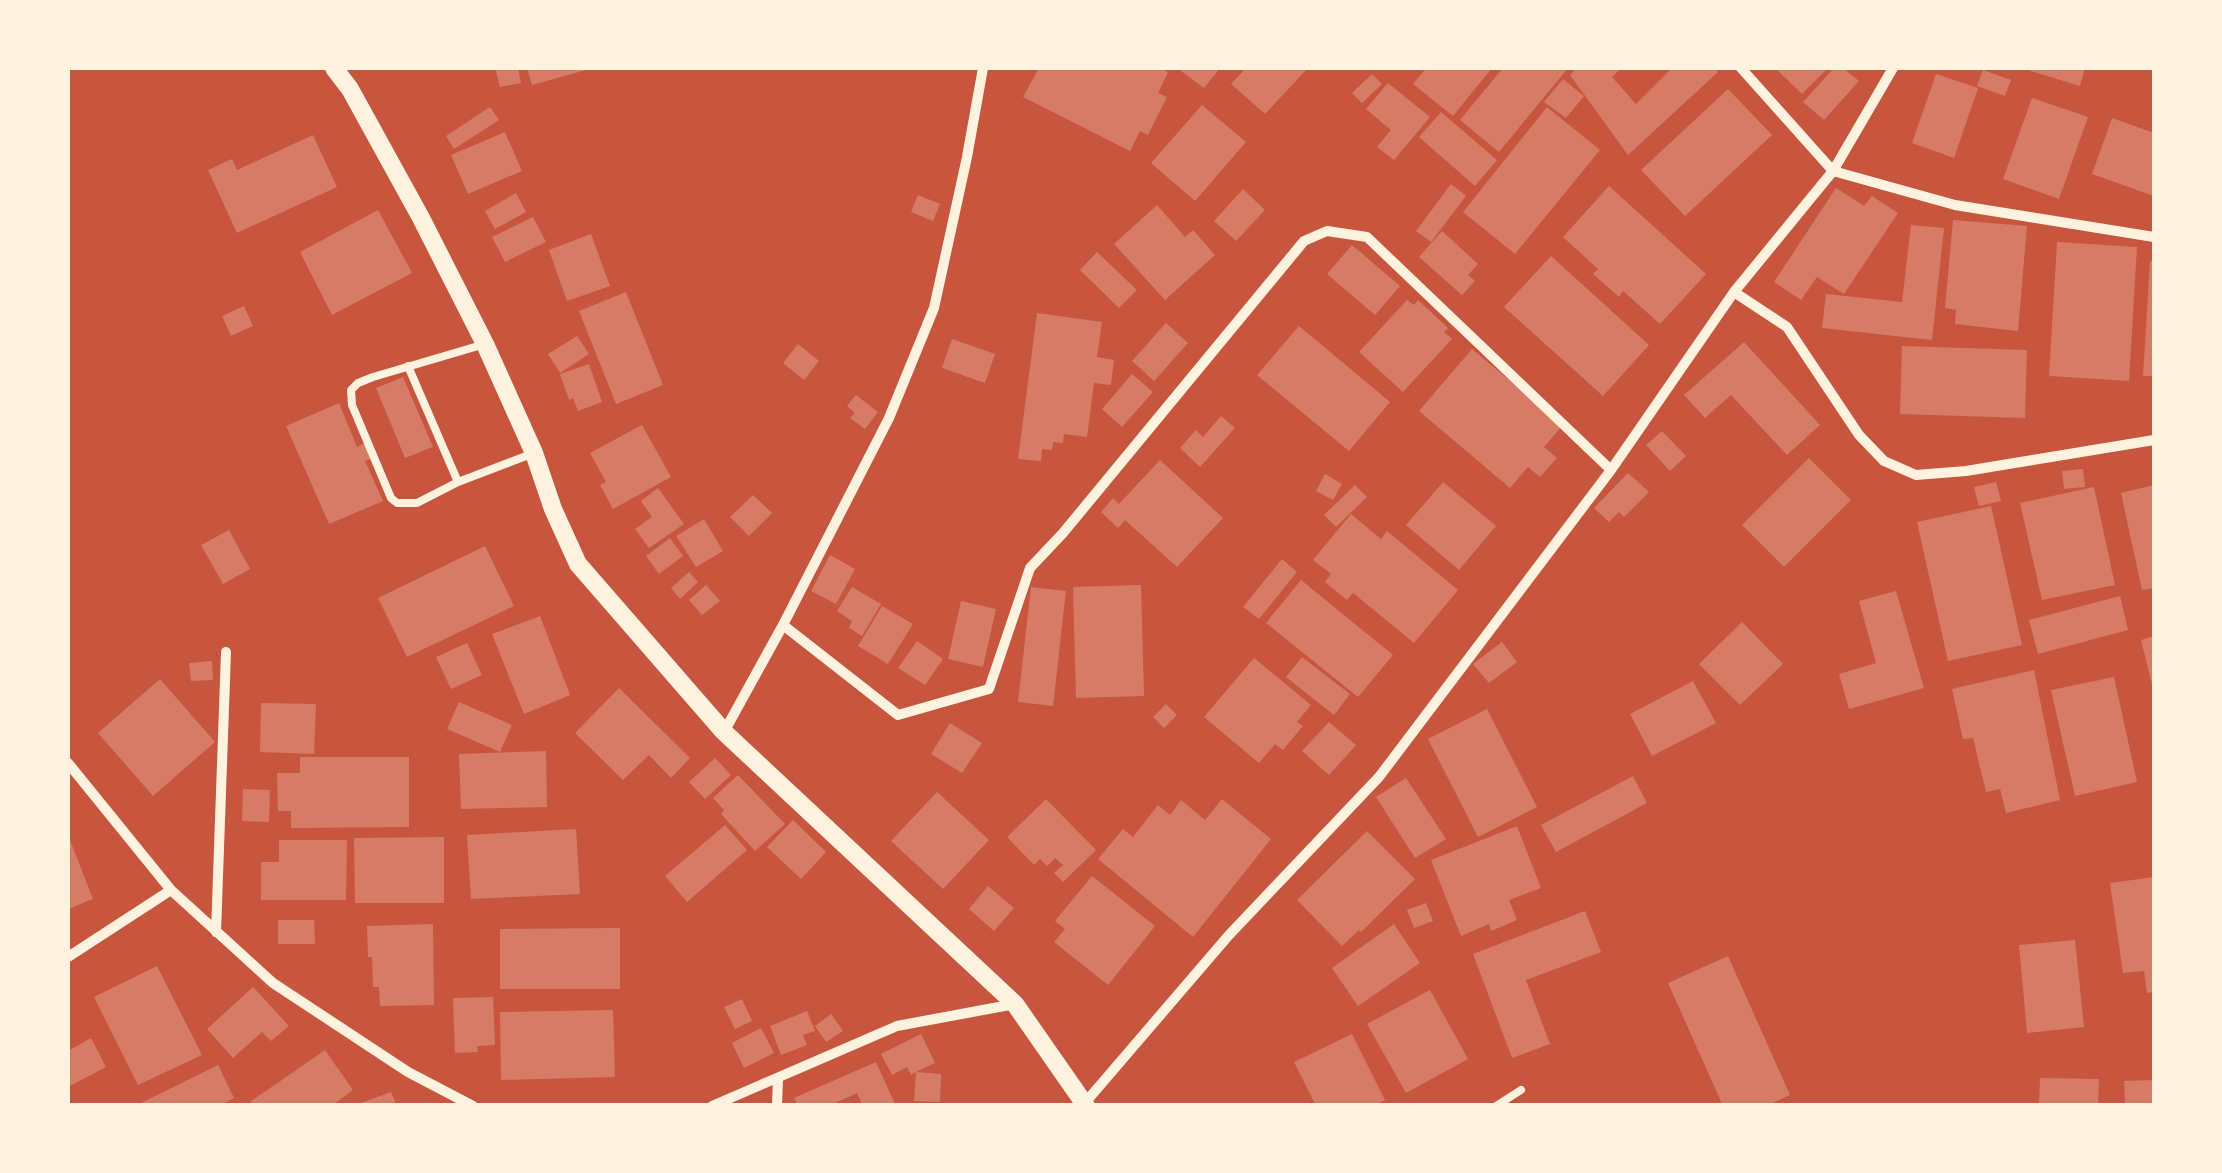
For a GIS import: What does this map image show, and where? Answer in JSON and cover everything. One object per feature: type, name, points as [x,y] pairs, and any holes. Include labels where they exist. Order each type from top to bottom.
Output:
[{"type":"street","points":[[334,68],[403,186],[485,344],[578,564],[724,732],[1015,1004],[1085,1105],[1229,935],[1379,777],[1611,470],[1734,292],[1833,171],[1893,68]]},
{"type":"street","points":[[724,732],[888,418],[934,308],[968,157],[982,68]]},
{"type":"street","points":[[1741,68],[1833,171],[1954,205],[2154,236]]},
{"type":"street","points":[[783,625],[898,715],[989,690],[1030,568],[1064,534],[1304,241],[1327,231],[1367,238],[1611,470]]},
{"type":"street","points":[[1734,292],[1787,327],[1859,436],[1884,461],[1916,475],[1966,471],[2154,440]]},
{"type":"street","points":[[216,932],[226,652]]},
{"type":"street","points":[[68,763],[171,890],[273,983],[408,1072],[472,1106]]},
{"type":"street","points":[[68,957],[171,890]]},
{"type":"street","points":[[712,1106],[897,1026],[1015,1004]]},
{"type":"street","points":[[778,1079],[778,1106]]},
{"type":"lane","points":[[485,344],[358,383],[351,390],[352,404],[391,498],[397,503],[417,503],[458,482],[534,453]]},
{"type":"lane","points":[[408,366],[458,482]]},
{"type":"lane","points":[[1496,1106],[1521,1090]]},
{"type":"building","points":[[495,68],[518,68],[521,83],[500,87]]},
{"type":"building","points":[[527,68],[590,68],[590,69],[532,85]]},
{"type":"building","points":[[1039,68],[1159,68],[1168,72],[1158,93],[1167,97],[1148,135],[1140,131],[1130,151],[1023,97]]},
{"type":"building","points":[[1177,68],[1220,68],[1204,88]]},
{"type":"building","points":[[1246,68],[1308,68],[1265,114],[1231,84]]},
{"type":"building","points":[[1426,68],[1492,68],[1453,116],[1413,84]]},
{"type":"building","points":[[1503,68],[1568,68],[1499,152],[1460,120]]},
{"type":"building","points":[[1576,68],[1621,68],[1612,77],[1636,104],[1672,68],[1714,68],[1718,72],[1628,155],[1570,75]]},
{"type":"building","points":[[1775,68],[1828,68],[1802,94]]},
{"type":"building","points":[[1834,68],[1843,68],[1859,81],[1824,120],[1803,102]]},
{"type":"building","points":[[2021,68],[2085,68],[2080,86]]},
{"type":"building","points":[[1983,70],[2011,80],[2005,96],[1977,86]]},
{"type":"building","points":[[1372,74],[1382,84],[1362,103],[1352,93]]},
{"type":"building","points":[[1936,74],[1978,88],[1954,158],[1912,143]]},
{"type":"building","points":[[1563,79],[1584,96],[1566,118],[1544,102]]},
{"type":"building","points":[[1388,83],[1430,117],[1394,160],[1377,147],[1391,130],[1366,109]]},
{"type":"building","points":[[1728,89],[1772,135],[1685,216],[1641,170]]},
{"type":"building","points":[[2032,98],[2088,117],[2059,199],[2003,179]]},
{"type":"building","points":[[1202,105],[1246,142],[1195,201],[1151,163]]},
{"type":"building","points":[[490,107],[499,120],[454,149],[446,136]]},
{"type":"building","points":[[1547,107],[1600,150],[1515,254],[1463,212]]},
{"type":"building","points":[[1441,112],[1497,160],[1475,186],[1419,137]]},
{"type":"building","points":[[2112,118],[2154,133],[2154,196],[2092,174]]},
{"type":"building","points":[[505,132],[522,171],[468,194],[451,155]]},
{"type":"building","points":[[313,135],[337,187],[237,233],[208,170],[232,159],[237,170]]},
{"type":"building","points":[[1451,184],[1466,196],[1431,242],[1416,231]]},
{"type":"building","points":[[1609,186],[1706,274],[1660,324],[1623,291],[1619,297],[1593,274],[1598,269],[1563,237]]},
{"type":"building","points":[[1836,188],[1864,206],[1872,196],[1898,213],[1844,294],[1817,277],[1801,300],[1774,282]]},
{"type":"building","points":[[1243,189],[1265,210],[1236,241],[1214,221]]},
{"type":"building","points":[[516,193],[526,212],[495,229],[485,211]]},
{"type":"building","points":[[918,195],[940,204],[933,221],[911,212]]},
{"type":"building","points":[[1157,205],[1185,237],[1193,230],[1215,255],[1165,300],[1114,244]]},
{"type":"building","points":[[378,210],[412,273],[332,315],[300,252]]},
{"type":"building","points":[[533,217],[546,242],[505,262],[492,237]]},
{"type":"building","points":[[1953,220],[2027,226],[2018,331],[1955,324],[1956,310],[1945,308]]},
{"type":"building","points":[[1911,225],[1944,228],[1932,340],[1822,328],[1826,294],[1902,302]]},
{"type":"building","points":[[1442,231],[1478,264],[1468,275],[1475,281],[1462,295],[1419,257]]},
{"type":"building","points":[[591,234],[610,286],[567,301],[549,250]]},
{"type":"building","points":[[2057,242],[2137,247],[2129,381],[2049,376]]},
{"type":"building","points":[[1352,245],[1400,286],[1375,315],[1327,274]]},
{"type":"building","points":[[1097,252],[1137,290],[1119,308],[1080,270]]},
{"type":"building","points":[[1551,256],[1649,345],[1603,396],[1504,307]]},
{"type":"building","points":[[2150,261],[2154,261],[2154,376],[2143,376]]},
{"type":"building","points":[[626,292],[663,385],[616,404],[579,311]]},
{"type":"building","points":[[1407,300],[1414,305],[1418,300],[1448,328],[1444,332],[1452,339],[1403,392],[1359,352]]},
{"type":"building","points":[[244,306],[253,326],[231,336],[222,316]]},
{"type":"building","points":[[1037,313],[1102,322],[1097,357],[1114,360],[1111,385],[1094,383],[1087,437],[1064,434],[1063,443],[1053,442],[1052,450],[1042,449],[1041,461],[1018,459]]},
{"type":"building","points":[[1166,323],[1188,343],[1154,381],[1132,361]]},
{"type":"building","points":[[1299,326],[1390,402],[1349,451],[1257,375]]},
{"type":"building","points":[[577,336],[589,354],[560,373],[548,354]]},
{"type":"building","points":[[952,339],[995,354],[985,383],[942,368]]},
{"type":"building","points":[[1744,342],[1820,425],[1787,455],[1731,395],[1705,418],[1684,395]]},
{"type":"building","points":[[798,344],[819,361],[804,380],[783,363]]},
{"type":"building","points":[[1902,346],[2027,350],[2025,418],[1900,414]]},
{"type":"building","points":[[1472,349],[1563,425],[1544,447],[1557,458],[1540,477],[1528,467],[1510,488],[1419,411]]},
{"type":"building","points":[[589,364],[602,402],[578,411],[573,398],[569,400],[560,374]]},
{"type":"building","points":[[1132,374],[1153,392],[1122,427],[1102,409]]},
{"type":"building","points":[[403,377],[433,447],[405,458],[376,388]]},
{"type":"building","points":[[856,395],[878,412],[865,429],[850,418],[855,413],[847,406]]},
{"type":"building","points":[[339,403],[357,447],[365,443],[372,459],[365,461],[383,501],[329,524],[286,426]]},
{"type":"building","points":[[1221,416],[1235,428],[1200,467],[1180,448],[1196,430],[1203,437]]},
{"type":"building","points":[[642,425],[671,477],[613,509],[600,485],[606,482],[590,453]]},
{"type":"building","points":[[1662,431],[1686,456],[1670,471],[1646,445]]},
{"type":"building","points":[[1809,458],[1851,500],[1784,567],[1742,525]]},
{"type":"building","points":[[1160,460],[1223,518],[1177,567],[1125,520],[1118,528],[1101,512],[1113,498],[1119,504]]},
{"type":"building","points":[[2083,469],[2085,487],[2064,489],[2062,471]]},
{"type":"building","points":[[1628,473],[1649,492],[1624,517],[1619,512],[1609,522],[1594,508]]},
{"type":"building","points":[[1325,474],[1342,484],[1333,500],[1316,491]]},
{"type":"building","points":[[1443,482],[1496,526],[1459,570],[1406,525]]},
{"type":"building","points":[[1996,482],[2001,501],[1979,506],[1974,487]]},
{"type":"building","points":[[1355,485],[1367,497],[1336,527],[1324,515]]},
{"type":"building","points":[[2154,485],[2154,588],[2142,590],[2121,493]]},
{"type":"building","points":[[2094,487],[2115,585],[2042,600],[2020,503]]},
{"type":"building","points":[[658,488],[684,524],[649,548],[635,529],[652,517],[641,501]]},
{"type":"building","points":[[753,495],[772,513],[749,536],[730,517]]},
{"type":"building","points":[[1991,506],[2022,645],[1948,661],[1917,522]]},
{"type":"building","points":[[1351,514],[1381,539],[1387,531],[1458,590],[1414,643],[1353,593],[1347,600],[1325,582],[1331,574],[1313,560]]},
{"type":"building","points":[[704,519],[723,551],[696,567],[676,536]]},
{"type":"building","points":[[229,530],[250,569],[223,584],[201,545]]},
{"type":"building","points":[[670,538],[683,556],[659,574],[646,556]]},
{"type":"building","points":[[485,546],[514,606],[407,657],[378,598]]},
{"type":"building","points":[[830,555],[855,569],[836,604],[811,591]]},
{"type":"building","points":[[1282,559],[1297,572],[1259,619],[1243,607]]},
{"type":"building","points":[[689,572],[698,582],[680,599],[671,588]]},
{"type":"building","points":[[1301,580],[1393,655],[1358,697],[1266,623]]},
{"type":"building","points":[[706,585],[720,601],[702,615],[689,600]]},
{"type":"building","points":[[1141,585],[1144,696],[1076,698],[1073,587]]},
{"type":"building","points":[[852,587],[881,604],[862,636],[849,628],[852,621],[837,611]]},
{"type":"building","points":[[1031,587],[1066,591],[1053,706],[1018,702]]},
{"type":"building","points":[[1896,591],[1924,688],[1849,709],[1839,674],[1876,663],[1859,601]]},
{"type":"building","points":[[2120,596],[2128,630],[2038,654],[2029,620]]},
{"type":"building","points":[[961,601],[996,609],[983,667],[948,659]]},
{"type":"building","points":[[882,606],[913,624],[888,664],[858,646]]},
{"type":"building","points":[[540,616],[570,695],[524,714],[492,634]]},
{"type":"building","points":[[1742,622],[1783,664],[1740,705],[1699,664]]},
{"type":"building","points":[[2154,636],[2154,689],[2153,689],[2141,640]]},
{"type":"building","points":[[917,641],[943,659],[925,685],[898,668]]},
{"type":"building","points":[[1502,642],[1517,662],[1489,683],[1473,664]]},
{"type":"building","points":[[467,643],[482,675],[451,689],[436,657]]},
{"type":"building","points":[[1302,657],[1350,694],[1334,715],[1286,677]]},
{"type":"building","points":[[1254,658],[1311,705],[1297,722],[1303,726],[1283,750],[1275,744],[1259,763],[1204,717]]},
{"type":"building","points":[[212,661],[213,680],[191,681],[189,663]]},
{"type":"building","points":[[2034,670],[2060,800],[2006,813],[2000,789],[1986,792],[1973,738],[1963,739],[1952,689]]},
{"type":"building","points":[[2114,677],[2137,782],[2075,796],[2051,690]]},
{"type":"building","points":[[160,679],[215,742],[153,796],[98,733]]},
{"type":"building","points":[[1693,681],[1716,723],[1652,756],[1630,714]]},
{"type":"building","points":[[619,688],[690,758],[671,778],[649,755],[623,780],[575,733]]},
{"type":"building","points":[[459,702],[512,725],[500,752],[447,729]]},
{"type":"building","points":[[261,703],[316,704],[314,754],[260,752]]},
{"type":"building","points":[[1166,704],[1177,715],[1164,728],[1153,717]]},
{"type":"building","points":[[1487,709],[1537,807],[1478,837],[1428,739]]},
{"type":"building","points":[[1329,722],[1356,745],[1329,775],[1302,751]]},
{"type":"building","points":[[950,723],[982,743],[962,773],[931,754]]},
{"type":"building","points":[[546,751],[547,807],[461,809],[459,754]]},
{"type":"building","points":[[300,757],[409,757],[409,827],[291,828],[291,811],[278,811],[277,773],[300,773]]},
{"type":"building","points":[[715,758],[731,775],[705,799],[689,782]]},
{"type":"building","points":[[738,775],[785,824],[755,851],[721,814],[724,810],[713,798]]},
{"type":"building","points":[[1633,776],[1647,803],[1556,852],[1541,825]]},
{"type":"building","points":[[1406,778],[1446,839],[1415,858],[1376,797]]},
{"type":"building","points":[[243,789],[270,790],[269,822],[242,821]]},
{"type":"building","points":[[937,792],[989,840],[943,889],[891,841]]},
{"type":"building","points":[[1046,799],[1096,850],[1063,882],[1054,873],[1063,865],[1055,858],[1047,866],[1040,859],[1034,865],[1007,837]]},
{"type":"building","points":[[1222,799],[1271,839],[1193,937],[1098,859],[1123,829],[1133,837],[1158,805],[1170,815],[1181,800],[1205,820]]},
{"type":"building","points":[[793,820],[826,852],[801,879],[767,847]]},
{"type":"building","points":[[725,825],[747,850],[687,902],[665,876]]},
{"type":"building","points":[[1517,826],[1541,888],[1509,900],[1517,920],[1491,931],[1489,924],[1461,936],[1431,860]]},
{"type":"building","points":[[576,829],[580,894],[471,899],[467,835]]},
{"type":"building","points":[[1367,831],[1415,879],[1342,946],[1297,900]]},
{"type":"building","points":[[68,835],[93,899],[68,909]]},
{"type":"building","points":[[444,837],[444,903],[355,903],[354,838]]},
{"type":"building","points":[[279,840],[347,840],[346,900],[261,900],[261,862],[279,862]]},
{"type":"building","points":[[1092,876],[1155,926],[1108,985],[1054,942],[1065,929],[1055,921]]},
{"type":"building","points":[[2154,877],[2154,992],[2147,993],[2144,971],[2123,973],[2110,883]]},
{"type":"building","points":[[988,886],[1014,908],[994,931],[969,909]]},
{"type":"building","points":[[1426,903],[1433,921],[1414,928],[1407,910]]},
{"type":"building","points":[[1585,911],[1601,952],[1526,980],[1550,1044],[1512,1058],[1473,954]]},
{"type":"building","points":[[278,920],[314,920],[315,944],[278,944]]},
{"type":"building","points":[[433,924],[434,1005],[380,1006],[379,987],[373,987],[372,957],[368,957],[367,926]]},
{"type":"building","points":[[1394,924],[1420,963],[1358,1006],[1332,968]]},
{"type":"building","points":[[620,928],[620,989],[500,989],[500,929]]},
{"type":"building","points":[[2075,940],[2084,1027],[2027,1033],[2019,945]]},
{"type":"building","points":[[1728,956],[1790,1095],[1766,1106],[1723,1106],[1668,983]]},
{"type":"building","points":[[157,966],[202,1055],[138,1085],[94,997]]},
{"type":"building","points":[[253,987],[289,1026],[271,1041],[262,1032],[233,1058],[207,1029]]},
{"type":"building","points":[[1430,990],[1468,1059],[1406,1093],[1367,1024]]},
{"type":"building","points":[[493,997],[495,1045],[477,1046],[478,1052],[455,1053],[453,998]]},
{"type":"building","points":[[742,999],[752,1021],[735,1029],[724,1007]]},
{"type":"building","points":[[613,1010],[615,1077],[501,1080],[500,1012]]},
{"type":"building","points":[[807,1011],[815,1031],[803,1035],[807,1045],[781,1055],[770,1026]]},
{"type":"building","points":[[831,1014],[843,1031],[826,1042],[815,1026]]},
{"type":"building","points":[[761,1028],[774,1053],[744,1068],[732,1043]]},
{"type":"building","points":[[921,1034],[935,1063],[911,1075],[907,1067],[892,1075],[881,1054]]},
{"type":"building","points":[[1352,1034],[1385,1100],[1374,1106],[1316,1106],[1294,1062]]},
{"type":"building","points":[[91,1038],[106,1067],[68,1087],[68,1051]]},
{"type":"building","points":[[325,1050],[353,1090],[331,1106],[253,1106],[250,1102]]},
{"type":"building","points":[[876,1062],[896,1106],[863,1106],[857,1093],[829,1106],[798,1106],[794,1098]]},
{"type":"building","points":[[218,1065],[234,1098],[218,1106],[135,1106]]},
{"type":"building","points":[[916,1072],[941,1074],[940,1102],[914,1101]]},
{"type":"building","points":[[2040,1078],[2099,1079],[2098,1106],[2039,1106]]},
{"type":"building","points":[[2154,1080],[2154,1106],[2125,1106],[2124,1081]]},
{"type":"building","points":[[391,1092],[397,1106],[355,1106],[355,1105]]}]
